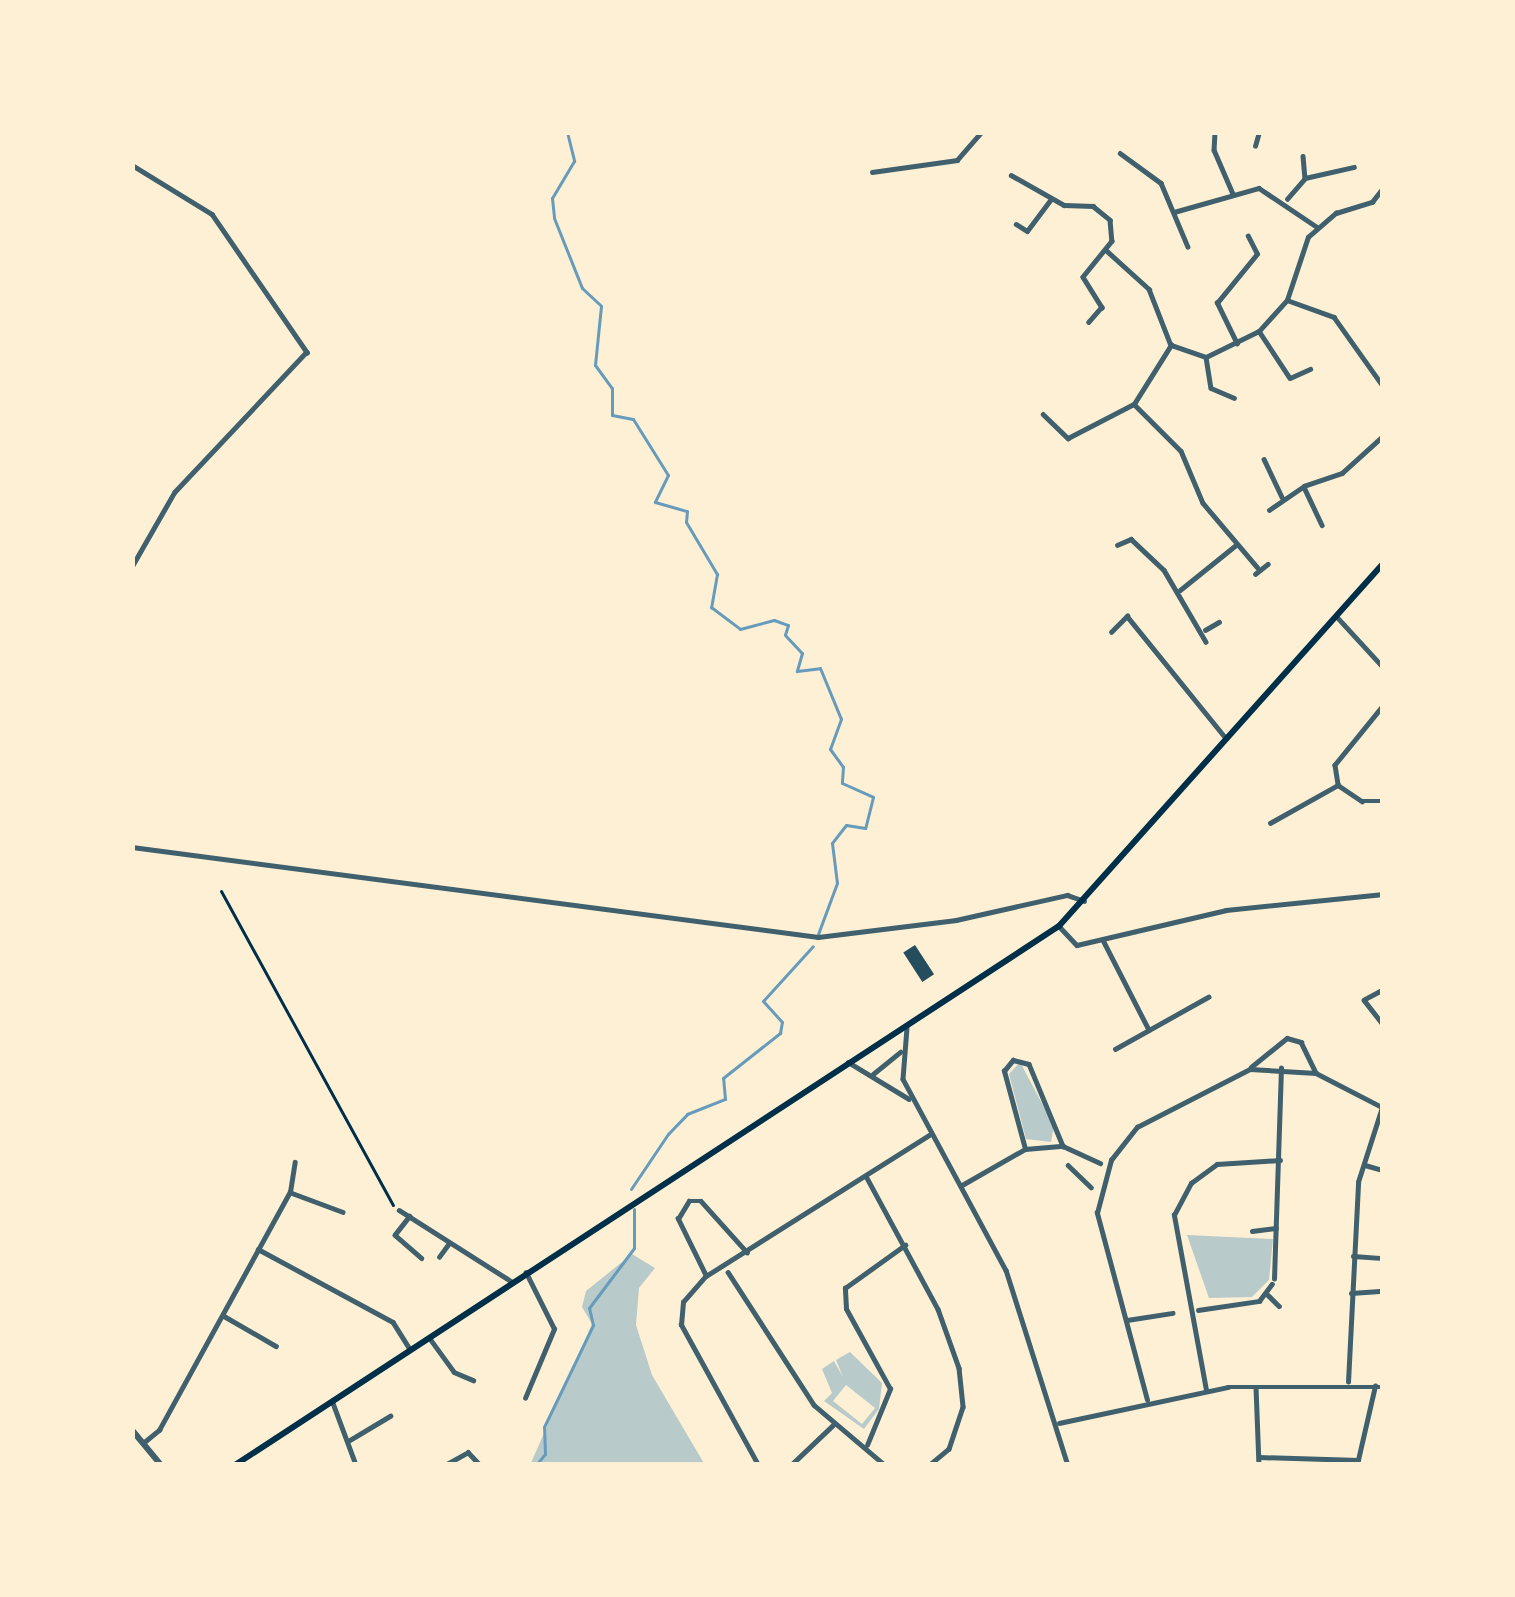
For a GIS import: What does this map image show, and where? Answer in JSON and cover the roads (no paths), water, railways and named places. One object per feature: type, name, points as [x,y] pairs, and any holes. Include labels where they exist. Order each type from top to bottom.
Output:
[{"type":"main road","points":[[235,1465],[1059,926],[1383,565]]},
{"type":"street","points":[[872,172],[957,160],[981,132]]},
{"type":"street","points":[[1255,146],[1259,132]]},
{"type":"street","points":[[1213,133],[1234,195]]},
{"type":"street","points":[[1120,152],[1161,183],[1188,247]]},
{"type":"street","points":[[1303,156],[1305,178]]},
{"type":"street","points":[[132,166],[212,214],[307,352],[175,492],[132,567]]},
{"type":"street","points":[[1287,200],[1305,178],[1354,167]]},
{"type":"street","points":[[1011,175],[1052,199],[1103,212],[1114,231],[1107,251],[1084,277],[1102,307],[1089,322]]},
{"type":"street","points":[[1174,212],[1259,188],[1287,200],[1317,227]]},
{"type":"street","points":[[1107,251],[1149,289],[1171,345],[1206,357],[1259,331],[1287,300],[1300,250],[1317,227],[1372,202],[1383,188]]},
{"type":"street","points":[[1016,224],[1027,231],[1052,199]]},
{"type":"street","points":[[1372,202],[1383,211]]},
{"type":"street","points":[[1237,344],[1217,303],[1257,254],[1248,236]]},
{"type":"street","points":[[1287,300],[1334,317],[1383,386]]},
{"type":"street","points":[[1259,331],[1290,386]]},
{"type":"street","points":[[1068,438],[1134,404],[1171,345]]},
{"type":"street","points":[[1206,357],[1211,388],[1234,398]]},
{"type":"street","points":[[1289,378],[1310,369]]},
{"type":"street","points":[[1134,404],[1181,451],[1203,503],[1256,570],[1268,564]]},
{"type":"street","points":[[1043,414],[1068,438],[1069,447]]},
{"type":"street","points":[[1269,511],[1304,486],[1331,480],[1383,436]]},
{"type":"street","points":[[1264,459],[1283,499]]},
{"type":"street","points":[[1304,486],[1322,524]]},
{"type":"street","points":[[1117,545],[1131,539],[1180,590],[1205,630],[1206,642]]},
{"type":"street","points":[[1180,590],[1237,544]]},
{"type":"street","points":[[1111,632],[1124,613],[1225,737]]},
{"type":"street","points":[[1335,614],[1383,667]]},
{"type":"street","points":[[1205,630],[1219,622]]},
{"type":"street","points":[[1383,706],[1335,765],[1338,785],[1362,801],[1383,801]]},
{"type":"street","points":[[1270,823],[1338,785]]},
{"type":"street","points":[[132,847],[818,937],[956,920],[1067,895],[1084,901]]},
{"type":"street","points":[[1059,926],[1077,944],[1226,910],[1383,894]]},
{"type":"street","points":[[1103,940],[1149,1030]]},
{"type":"street","points":[[1383,990],[1364,1000],[1383,1024]]},
{"type":"street","points":[[1115,1048],[1208,997]]},
{"type":"street","points":[[873,1074],[886,1070],[902,1048],[909,1022]]},
{"type":"street","points":[[1147,1400],[1097,1213],[1112,1160],[1137,1127],[1250,1069],[1287,1039],[1300,1042],[1316,1073]]},
{"type":"street","points":[[902,1048],[913,1103],[1006,1270],[1059,1423],[1068,1465]]},
{"type":"street","points":[[1025,1148],[1004,1072],[1022,1059],[1063,1146]]},
{"type":"street","points":[[848,1062],[913,1103]]},
{"type":"street","points":[[1197,1310],[1236,1308],[1267,1294],[1273,1281],[1281,1068]]},
{"type":"street","points":[[1250,1069],[1316,1073],[1382,1106],[1363,1165],[1352,1256],[1348,1385]]},
{"type":"street","points":[[758,1465],[681,1324],[683,1302],[706,1276],[726,1270],[931,1134]]},
{"type":"street","points":[[962,1185],[1025,1148],[1063,1146],[1096,1161],[1080,1176]]},
{"type":"street","points":[[1206,1390],[1197,1310],[1173,1242],[1174,1215],[1191,1183],[1217,1164],[1280,1160]]},
{"type":"street","points":[[143,1443],[159,1430],[290,1192],[295,1162]]},
{"type":"street","points":[[1363,1165],[1383,1170]]},
{"type":"street","points":[[1069,1166],[1091,1187]]},
{"type":"street","points":[[866,1176],[905,1245],[959,1368],[963,1407],[949,1449],[930,1465]]},
{"type":"street","points":[[290,1192],[343,1212]]},
{"type":"street","points":[[706,1276],[678,1219],[689,1201],[701,1201],[747,1252]]},
{"type":"street","points":[[398,1210],[511,1281]]},
{"type":"street","points":[[410,1216],[395,1235],[421,1258]]},
{"type":"street","points":[[1252,1232],[1277,1228]]},
{"type":"street","points":[[439,1257],[449,1243]]},
{"type":"street","points":[[866,1445],[890,1390],[846,1310],[844,1288],[905,1245]]},
{"type":"street","points":[[258,1249],[393,1322],[410,1349]]},
{"type":"street","points":[[1352,1256],[1383,1258]]},
{"type":"street","points":[[726,1270],[833,1425],[866,1445],[885,1465]]},
{"type":"street","points":[[525,1272],[554,1329],[525,1398]]},
{"type":"street","points":[[1351,1293],[1383,1291]]},
{"type":"street","points":[[1267,1294],[1279,1306]]},
{"type":"street","points":[[1127,1320],[1172,1313]]},
{"type":"street","points":[[222,1315],[276,1346]]},
{"type":"street","points":[[428,1336],[454,1372],[472,1380]]},
{"type":"street","points":[[1059,1423],[1206,1390],[1256,1386],[1379,1387],[1358,1460],[1259,1461],[1256,1386]]},
{"type":"street","points":[[333,1403],[356,1465]]},
{"type":"street","points":[[348,1441],[390,1416]]},
{"type":"street","points":[[793,1464],[833,1425]]},
{"type":"street","points":[[132,1430],[161,1465]]},
{"type":"street","points":[[446,1465],[468,1453],[479,1465]]},
{"type":"waterway","points":[[567,132],[574,161],[552,198],[554,218],[582,288],[601,306],[595,365],[612,388],[612,415],[633,419],[668,475],[655,502],[687,511],[686,522],[717,574],[711,607],[740,629],[774,620],[788,625],[785,635],[802,653],[797,671],[820,668],[841,719],[830,749],[843,767],[842,783],[873,797],[865,828],[846,825],[832,843],[837,883],[818,934]]},
{"type":"waterway","points":[[631,1189],[687,1114],[725,1099],[723,1078],[780,1033],[782,1022],[763,1001],[813,946]]},
{"type":"waterway","points":[[536,1465],[545,1454],[544,1427],[593,1325],[589,1308],[634,1248],[634,1209]]}]
